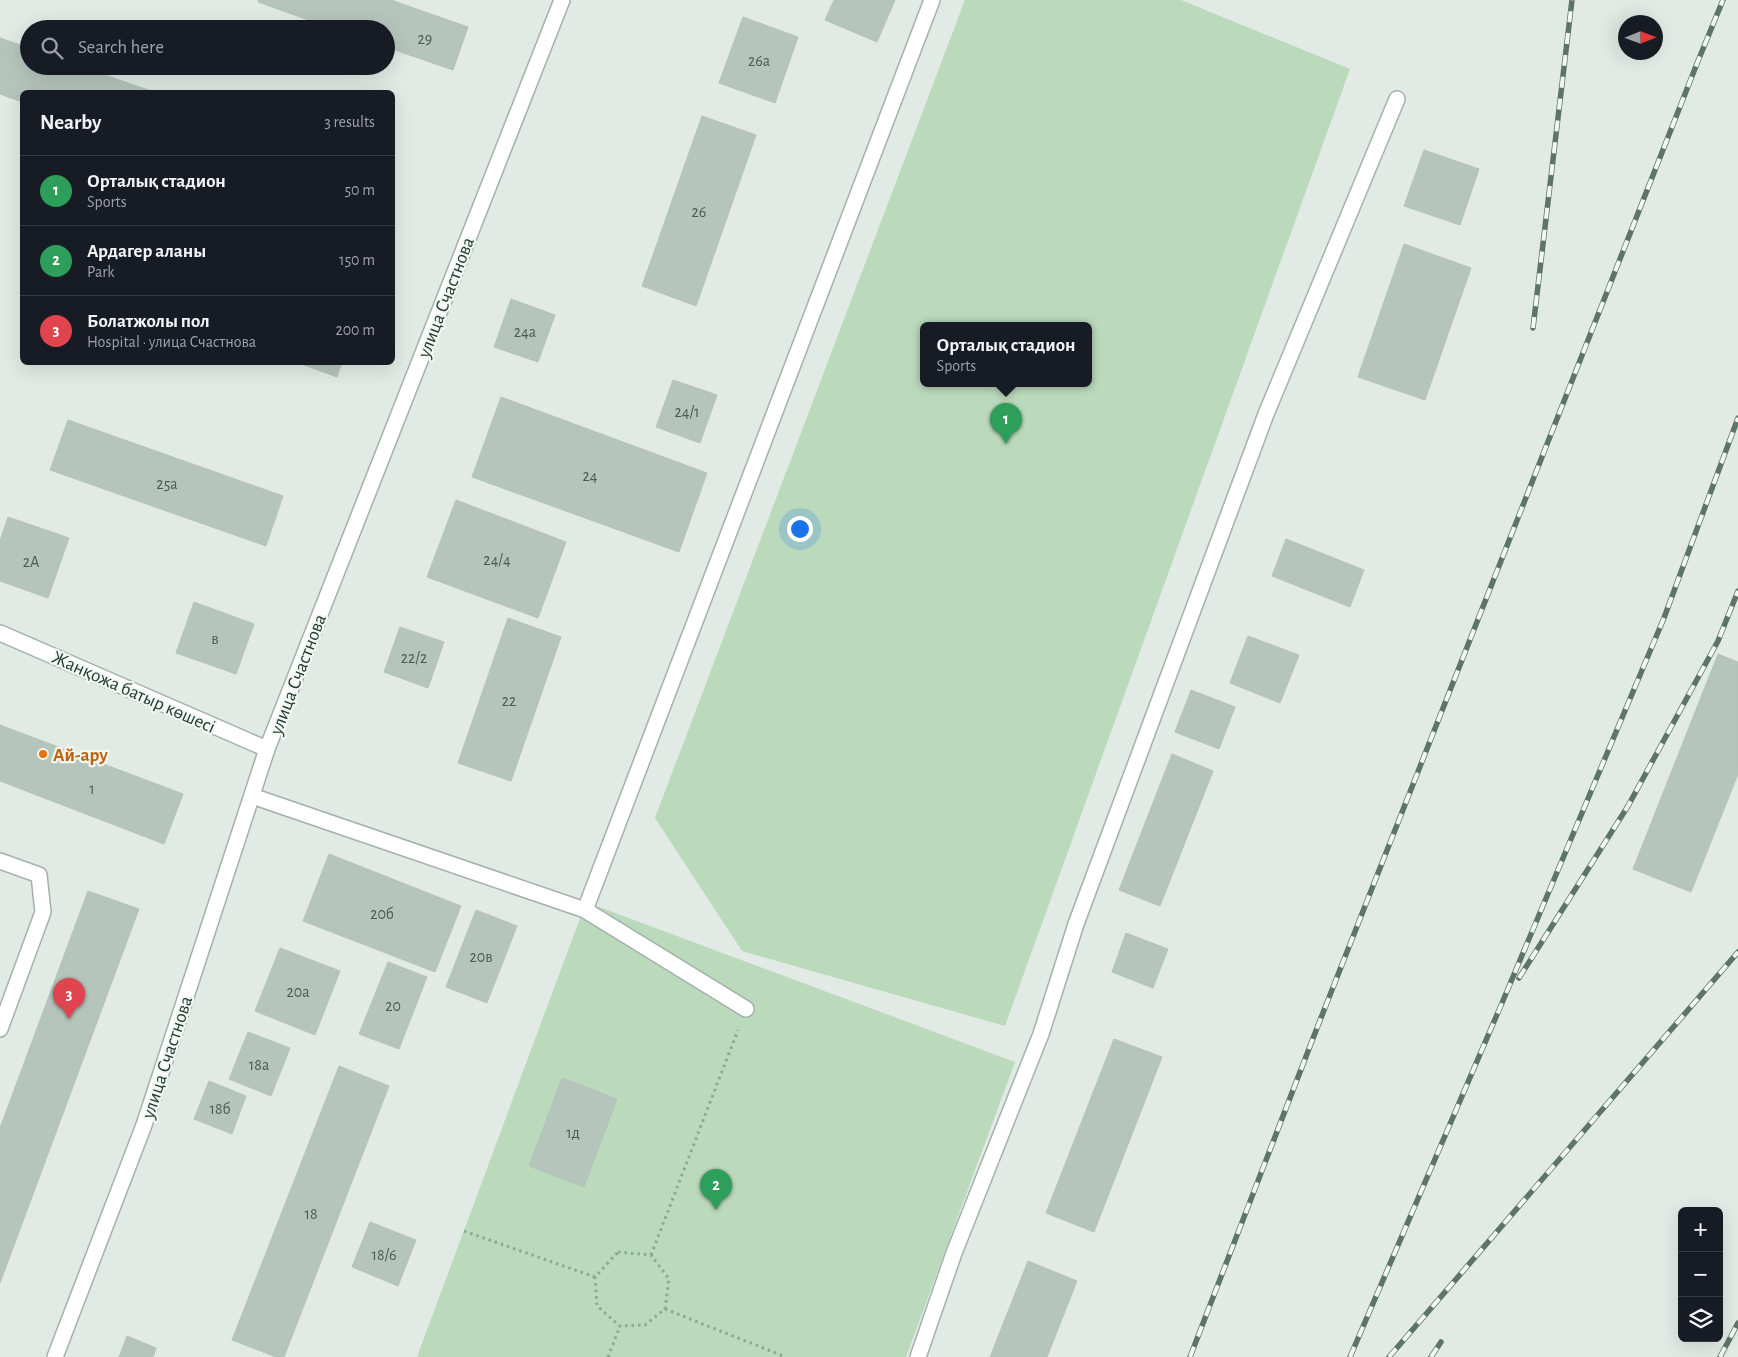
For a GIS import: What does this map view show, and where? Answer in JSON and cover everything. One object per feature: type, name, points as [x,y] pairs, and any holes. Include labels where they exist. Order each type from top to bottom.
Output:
[{"type":"street","name":"улица Счастнова","points":[[55,1357],[144,1125],[267,749],[562,0]]},
{"type":"street","points":[[585,910],[932,0]]},
{"type":"street","points":[[918,1357],[954,1253],[1041,1034],[1076,924],[1266,414],[1397,99]]},
{"type":"street","name":"Жанқожа батыр көшесі","points":[[0,633],[267,749]]},
{"type":"street","points":[[252,796],[585,910],[746,1009]]},
{"type":"street","points":[[0,861],[39,875],[43,912],[0,1029]]},
{"type":"path","points":[[651,1255],[746,1009]]},
{"type":"path","points":[[464,1231],[595,1277]]},
{"type":"path","points":[[618,1252],[651,1255],[669,1279],[665,1309],[645,1326],[620,1326],[597,1306],[595,1277],[618,1252]]},
{"type":"path","points":[[665,1309],[786,1357]]},
{"type":"path","points":[[608,1357],[620,1326]]},
{"type":"green space","points":[[965,0],[1181,0],[1350,69],[1005,1026],[742,951],[655,818]]},
{"type":"green space","points":[[586,902],[1015,1062],[906,1357],[417,1357]]},
{"type":"building","points":[[258,0],[391,0],[468,27],[453,70],[395,50],[395,20],[309,20],[258,2]]},
{"type":"building","points":[[834,0],[895,0],[877,42],[825,20]]},
{"type":"building","points":[[743,17],[798,37],[775,103],[719,83]]},
{"type":"building","points":[[0,38],[20,45],[20,75],[105,75],[148,90],[20,90],[20,101],[0,94]]},
{"type":"building","points":[[702,116],[756,135],[696,306],[642,286]]},
{"type":"building","points":[[1424,150],[1479,169],[1460,225],[1404,206]]},
{"type":"building","points":[[1404,244],[1471,268],[1425,400],[1358,377]]},
{"type":"building","points":[[511,299],[555,315],[538,362],[494,347]]},
{"type":"building","points":[[304,365],[341,365],[337,377]]},
{"type":"building","points":[[673,380],[717,395],[700,443],[656,427]]},
{"type":"building","points":[[501,397],[707,473],[679,552],[472,477]]},
{"type":"building","points":[[68,420],[283,496],[266,546],[50,470]]},
{"type":"building","points":[[456,500],[566,542],[538,618],[427,577]]},
{"type":"building","points":[[8,517],[69,538],[48,598],[0,581],[0,541]]},
{"type":"building","points":[[1286,539],[1364,570],[1350,607],[1272,576]]},
{"type":"building","points":[[194,602],[254,624],[236,674],[176,653]]},
{"type":"building","points":[[508,618],[561,637],[511,781],[458,763]]},
{"type":"building","points":[[400,627],[444,642],[428,688],[384,672]]},
{"type":"building","points":[[1248,636],[1299,655],[1280,703],[1230,683]]},
{"type":"building","points":[[1718,654],[1738,662],[1738,774],[1691,892],[1633,869]]},
{"type":"building","points":[[1191,690],[1235,707],[1219,749],[1175,732]]},
{"type":"building","points":[[0,725],[183,794],[164,844],[0,781]]},
{"type":"building","points":[[1172,754],[1213,771],[1160,906],[1119,890]]},
{"type":"building","points":[[329,854],[461,906],[435,972],[303,921]]},
{"type":"building","points":[[88,891],[139,909],[0,1283],[0,1128]]},
{"type":"building","points":[[476,910],[517,926],[487,1003],[446,987]]},
{"type":"building","points":[[1126,933],[1168,949],[1153,988],[1112,972]]},
{"type":"building","points":[[280,948],[340,971],[315,1035],[255,1011]]},
{"type":"building","points":[[388,962],[427,977],[399,1049],[359,1034]]},
{"type":"building","points":[[248,1032],[290,1048],[271,1096],[229,1079]]},
{"type":"building","points":[[1114,1039],[1162,1057],[1094,1232],[1046,1213]]},
{"type":"building","points":[[339,1066],[389,1086],[284,1357],[276,1357],[232,1340]]},
{"type":"building","points":[[562,1078],[617,1099],[584,1187],[529,1166]]},
{"type":"building","points":[[209,1081],[246,1096],[232,1134],[194,1119]]},
{"type":"building","points":[[370,1222],[416,1240],[398,1286],[352,1267]]},
{"type":"building","points":[[1028,1261],[1077,1281],[1047,1357],[990,1357]]},
{"type":"building","points":[[127,1336],[156,1348],[153,1357],[119,1357]]},
{"type":"railway","points":[[1533,328],[1572,0]]},
{"type":"railway","points":[[1190,1357],[1317,1028],[1723,0]]},
{"type":"railway","points":[[1350,1357],[1664,618],[1738,418]]},
{"type":"railway","points":[[1519,978],[1628,806],[1718,641],[1738,591]]},
{"type":"railway","points":[[1389,1357],[1738,952]]},
{"type":"railway","points":[[1720,1357],[1738,1323]]},
{"type":"railway","points":[[1431,1357],[1441,1342]]},
{"type":"place","name":"Орталық стадион","points":[[1006,444]]},
{"type":"place","name":"Ай-ару","points":[[43,754]]},
{"type":"place","name":"Болатжолы пол","points":[[69,1019]]},
{"type":"place","name":"Ардагер аланы","points":[[716,1210]]}]
